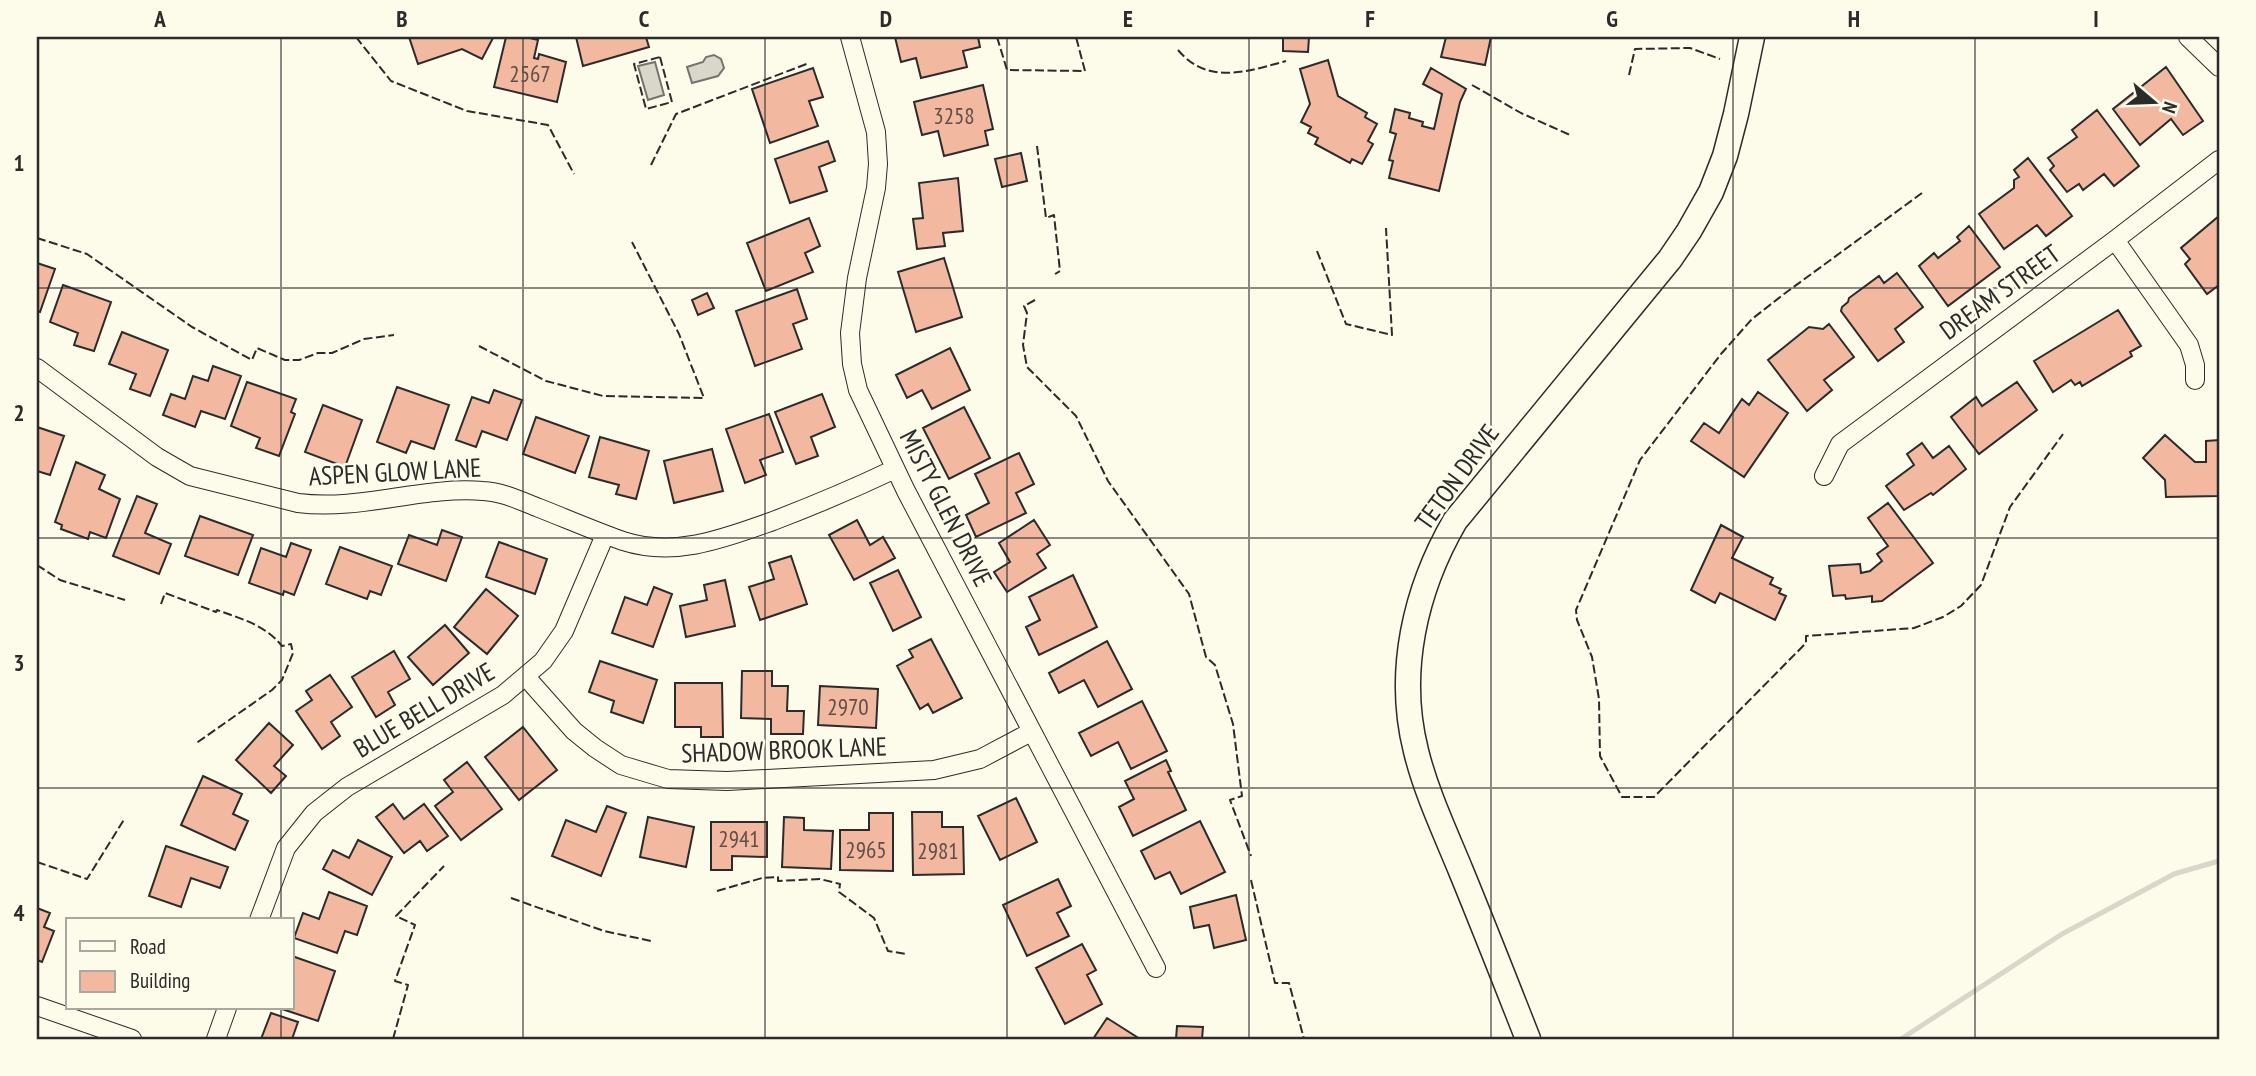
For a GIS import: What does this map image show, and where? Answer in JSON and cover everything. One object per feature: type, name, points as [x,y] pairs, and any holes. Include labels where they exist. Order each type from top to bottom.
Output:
[{"type":"street","name":"MISTY GLEN DRIVE","points":[[850,37],[876,132],[878,164],[873,205],[852,307],[852,364],[858,390],[895,469],[1156,968]]},
{"type":"street","name":"TETON DRIVE","points":[[1528,1039],[1430,793],[1416,751],[1409,691],[1415,619],[1434,560],[1455,521],[1670,259],[1701,211],[1716,181],[1731,135],[1752,37]]},
{"type":"street","points":[[2189,37],[2219,67]]},
{"type":"street","name":"DREAM STREET","points":[[1824,476],[1840,444],[2219,160]]},
{"type":"street","points":[[2115,240],[2189,345],[2195,365],[2195,380]]},
{"type":"street","name":"ASPEN GLOW LANE","points":[[37,368],[157,457],[191,476],[317,506],[455,491],[488,491],[516,499],[629,543],[665,548],[711,542],[835,498],[895,469]]},
{"type":"street","name":"BLUE BELL DRIVE","points":[[259,918],[285,848],[314,813],[347,787],[480,710],[526,677],[547,656],[564,631],[606,535]]},
{"type":"street","name":"SHADOW BROOK LANE","points":[[526,677],[574,731],[595,748],[621,765],[668,779],[727,781],[934,770],[980,759],[1031,732]]},
{"type":"street","points":[[37,1006],[132,1039]]},
{"type":"street","points":[[216,1039],[227,1010]]},
{"type":"shaded area","points":[[714,55],[721,59],[724,68],[718,76],[692,83],[687,67]]},
{"type":"shaded area","points":[[655,62],[664,95],[648,100],[638,66]]},
{"type":"building","points":[[409,37],[493,38],[482,59],[462,49],[418,64]]},
{"type":"building","points":[[506,37],[538,40],[534,58],[538,59],[539,54],[566,62],[557,102],[494,87]]},
{"type":"building","points":[[576,37],[646,37],[649,47],[583,66]]},
{"type":"building","points":[[895,37],[978,37],[980,47],[963,51],[967,67],[921,78],[916,58],[901,62]]},
{"type":"building","points":[[1283,37],[1309,37],[1308,52],[1283,51]]},
{"type":"building","points":[[1446,37],[1491,37],[1485,65],[1441,57]]},
{"type":"building","points":[[1328,60],[1338,96],[1367,113],[1365,117],[1377,124],[1368,141],[1373,144],[1362,164],[1352,159],[1350,163],[1315,144],[1318,138],[1308,133],[1311,127],[1301,122],[1310,104],[1300,69]]},
{"type":"building","points":[[2166,67],[2203,121],[2183,135],[2171,119],[2140,145],[2113,109]]},
{"type":"building","points":[[813,68],[823,97],[809,101],[818,126],[770,143],[752,89]]},
{"type":"building","points":[[1431,68],[1466,89],[1460,102],[1439,191],[1389,178],[1393,161],[1389,160],[1396,134],[1390,132],[1395,109],[1410,113],[1409,118],[1434,129],[1442,94],[1423,84]]},
{"type":"building","points":[[983,85],[993,129],[985,131],[988,145],[944,156],[938,131],[922,135],[914,102]]},
{"type":"building","points":[[2097,110],[2139,166],[2114,186],[2104,174],[2083,190],[2079,184],[2067,192],[2050,170],[2054,166],[2048,158],[2077,137],[2072,130]]},
{"type":"building","points":[[828,141],[835,161],[819,167],[827,191],[790,203],[775,159]]},
{"type":"building","points":[[1021,153],[1027,181],[1002,187],[995,159]]},
{"type":"building","points":[[2028,158],[2072,216],[2046,236],[2037,225],[2004,249],[1979,214],[2014,188],[2014,180],[2019,177],[2014,170]]},
{"type":"building","points":[[958,178],[963,231],[943,233],[945,246],[917,249],[913,219],[923,218],[919,183]]},
{"type":"building","points":[[2219,216],[2219,285],[2207,294],[2185,264],[2190,259],[2181,248]]},
{"type":"building","points":[[809,218],[820,246],[805,253],[813,272],[766,291],[747,243]]},
{"type":"building","points":[[1969,226],[2000,267],[1948,306],[1919,266],[1934,253],[1938,258],[1960,241],[1957,237]]},
{"type":"building","points":[[944,258],[962,317],[916,332],[898,272]]},
{"type":"building","points":[[37,263],[55,269],[40,312],[37,311]]},
{"type":"building","points":[[1897,273],[1923,307],[1895,329],[1904,342],[1878,361],[1841,311],[1849,298],[1879,276],[1884,283]]},
{"type":"building","points":[[63,285],[111,302],[94,351],[74,345],[78,333],[50,322]]},
{"type":"building","points":[[797,289],[807,319],[793,324],[802,349],[755,366],[736,311]]},
{"type":"building","points":[[707,293],[714,308],[698,315],[692,300]]},
{"type":"building","points":[[2118,310],[2141,346],[2130,352],[2132,356],[2082,386],[2080,382],[2075,385],[2071,380],[2053,392],[2034,361]]},
{"type":"building","points":[[1829,324],[1854,357],[1824,380],[1832,390],[1807,411],[1768,360],[1809,327],[1823,329]]},
{"type":"building","points":[[122,332],[168,350],[150,396],[130,389],[136,374],[109,364]]},
{"type":"building","points":[[950,348],[970,390],[932,409],[922,390],[907,398],[896,375]]},
{"type":"building","points":[[213,366],[241,376],[225,419],[201,411],[195,427],[163,415],[171,394],[185,399],[193,376],[208,381]]},
{"type":"building","points":[[247,382],[296,399],[291,412],[295,414],[279,456],[256,448],[260,438],[231,426]]},
{"type":"building","points":[[2017,382],[2037,410],[1979,454],[1951,417],[1976,397],[1982,406]]},
{"type":"building","points":[[397,387],[449,405],[434,449],[411,441],[406,453],[377,442]]},
{"type":"building","points":[[494,390],[522,400],[507,440],[482,431],[476,447],[456,440],[472,397],[489,403]]},
{"type":"building","points":[[1758,392],[1788,413],[1744,477],[1691,441],[1704,423],[1719,433],[1742,399],[1749,405]]},
{"type":"building","points":[[822,394],[835,427],[811,437],[818,456],[796,464],[775,412]]},
{"type":"building","points":[[323,405],[362,420],[345,467],[305,452]]},
{"type":"building","points":[[964,407],[990,458],[949,479],[923,428]]},
{"type":"building","points":[[769,414],[783,452],[760,460],[766,475],[745,483],[726,429]]},
{"type":"building","points":[[536,417],[589,436],[575,473],[523,454]]},
{"type":"building","points":[[37,427],[64,436],[50,475],[37,471]]},
{"type":"building","points":[[2165,435],[2195,462],[2206,462],[2206,441],[2219,440],[2219,496],[2166,497],[2165,480],[2143,458]]},
{"type":"building","points":[[600,437],[649,451],[636,499],[616,494],[619,485],[589,477]]},
{"type":"building","points":[[1922,443],[1933,458],[1949,446],[1966,469],[1933,495],[1931,493],[1904,510],[1886,486],[1914,465],[1907,454]]},
{"type":"building","points":[[712,449],[723,491],[674,503],[664,461]]},
{"type":"building","points":[[1019,453],[1034,484],[1016,493],[1026,513],[976,537],[966,515],[989,503],[975,474]]},
{"type":"building","points":[[76,462],[105,475],[99,489],[120,499],[106,538],[90,532],[88,539],[61,529],[62,525],[55,522]]},
{"type":"building","points":[[137,496],[157,504],[145,533],[171,544],[159,574],[113,556]]},
{"type":"building","points":[[1888,503],[1933,563],[1882,601],[1872,602],[1872,596],[1846,599],[1845,595],[1833,596],[1829,566],[1860,564],[1861,573],[1870,571],[1882,561],[1877,554],[1888,546],[1868,518]]},
{"type":"building","points":[[200,516],[253,535],[238,575],[185,556]]},
{"type":"building","points":[[857,520],[870,545],[883,537],[895,558],[854,580],[829,535]]},
{"type":"building","points":[[1034,520],[1050,545],[1037,554],[1046,568],[1007,592],[994,572],[1010,562],[999,543]]},
{"type":"building","points":[[1721,525],[1743,537],[1732,558],[1773,578],[1770,584],[1781,589],[1779,593],[1786,596],[1775,620],[1720,593],[1715,603],[1691,590]]},
{"type":"building","points":[[442,530],[462,537],[446,581],[398,564],[409,535],[437,545]]},
{"type":"building","points":[[499,542],[547,559],[535,594],[486,577]]},
{"type":"building","points":[[291,543],[311,550],[294,595],[284,591],[283,595],[249,583],[261,548],[286,557]]},
{"type":"building","points":[[340,547],[392,566],[381,595],[370,591],[367,599],[326,584]]},
{"type":"building","points":[[791,556],[807,604],[760,620],[749,587],[774,579],[769,563]]},
{"type":"building","points":[[898,570],[921,617],[893,631],[870,583]]},
{"type":"building","points":[[1073,575],[1097,627],[1039,655],[1026,627],[1040,620],[1029,597]]},
{"type":"building","points":[[725,580],[735,626],[686,637],[680,606],[707,600],[704,585]]},
{"type":"building","points":[[654,587],[672,594],[653,647],[612,633],[625,597],[647,605]]},
{"type":"building","points":[[486,589],[518,616],[487,654],[454,627]]},
{"type":"building","points":[[445,625],[469,653],[433,685],[408,657]]},
{"type":"building","points":[[931,639],[962,698],[933,713],[928,704],[920,709],[897,666],[913,657],[909,650]]},
{"type":"building","points":[[1107,641],[1132,689],[1098,707],[1084,680],[1059,693],[1049,673]]},
{"type":"building","points":[[394,651],[410,679],[388,692],[395,705],[376,717],[352,677]]},
{"type":"building","points":[[600,661],[657,680],[643,723],[611,712],[614,701],[589,692]]},
{"type":"building","points":[[742,671],[772,671],[772,686],[788,686],[787,711],[804,711],[803,734],[771,734],[771,719],[741,718]]},
{"type":"building","points":[[330,675],[352,707],[331,722],[340,736],[322,749],[296,711],[312,700],[306,691]]},
{"type":"building","points":[[675,683],[722,683],[723,737],[701,737],[701,727],[675,727]]},
{"type":"building","points":[[820,686],[878,689],[876,728],[818,725]]},
{"type":"building","points":[[1142,701],[1167,751],[1131,769],[1118,742],[1091,756],[1079,733]]},
{"type":"building","points":[[269,723],[293,745],[274,766],[286,776],[271,793],[236,760]]},
{"type":"building","points":[[523,727],[557,770],[519,800],[485,757]]},
{"type":"building","points":[[1166,760],[1171,771],[1168,772],[1186,810],[1133,836],[1119,807],[1134,799],[1125,781]]},
{"type":"building","points":[[467,762],[502,809],[461,840],[435,806],[453,792],[444,780]]},
{"type":"building","points":[[203,776],[242,794],[233,814],[248,821],[235,850],[181,825]]},
{"type":"building","points":[[1016,798],[1037,842],[1000,860],[978,816]]},
{"type":"building","points":[[393,804],[404,819],[424,804],[448,836],[427,851],[420,841],[404,853],[376,817]]},
{"type":"building","points":[[607,806],[626,813],[601,876],[552,856],[566,820],[596,832]]},
{"type":"building","points":[[912,812],[942,812],[942,827],[963,827],[964,874],[913,875]]},
{"type":"building","points":[[869,813],[893,813],[893,871],[840,870],[840,830],[869,830]]},
{"type":"building","points":[[648,817],[694,827],[686,867],[640,857]]},
{"type":"building","points":[[784,817],[804,818],[804,830],[833,831],[831,869],[782,867]]},
{"type":"building","points":[[1200,821],[1225,872],[1181,894],[1170,872],[1155,879],[1141,851]]},
{"type":"building","points":[[711,822],[767,822],[767,857],[732,856],[732,870],[711,870]]},
{"type":"building","points":[[358,840],[392,857],[372,895],[323,869],[333,850],[349,858]]},
{"type":"building","points":[[166,846],[228,867],[220,888],[191,878],[181,907],[149,896]]},
{"type":"building","points":[[1058,879],[1071,906],[1057,913],[1069,936],[1027,956],[1003,905]]},
{"type":"building","points":[[329,892],[367,906],[357,935],[345,931],[337,953],[294,938],[303,913],[319,919]]},
{"type":"building","points":[[1236,895],[1246,940],[1214,948],[1209,925],[1194,928],[1190,907]]},
{"type":"building","points":[[37,908],[50,913],[44,927],[54,931],[42,962],[37,960]]},
{"type":"building","points":[[1082,944],[1096,970],[1087,975],[1102,1004],[1065,1024],[1036,968]]},
{"type":"building","points":[[294,957],[335,971],[318,1021],[285,1010],[294,1010]]},
{"type":"building","points":[[271,1013],[298,1022],[292,1039],[261,1039]]},
{"type":"building","points":[[1107,1018],[1140,1039],[1093,1039]]},
{"type":"building","points":[[1177,1026],[1203,1027],[1202,1039],[1176,1039]]},
{"type":"waterway","points":[[1901,1039],[2062,934],[2174,874],[2219,861]]},
{"type":"fence","points":[[356,37],[391,81],[467,111],[548,125],[574,174]]},
{"type":"fence","points":[[997,37],[1007,70],[1085,71],[1076,37]]},
{"type":"fence","points":[[1629,75],[1635,49],[1690,48],[1720,59]]},
{"type":"fence","points":[[1178,50],[1202,68],[1216,72],[1258,69],[1286,61]]},
{"type":"fence","points":[[660,57],[672,102],[646,109],[634,64],[660,57]]},
{"type":"fence","points":[[651,165],[676,114],[809,63]]},
{"type":"fence","points":[[1472,85],[1521,113],[1570,135]]},
{"type":"fence","points":[[1037,146],[1046,218],[1054,215],[1060,271],[1055,274]]},
{"type":"fence","points":[[1922,193],[1752,319],[1721,354],[1640,460],[1576,610],[1577,620],[1592,657],[1599,699],[1600,756],[1622,797],[1654,797],[1806,643],[1806,636],[1914,628],[1943,617],[1961,606],[1981,585],[2010,507],[2063,434]]},
{"type":"fence","points":[[1317,251],[1346,324],[1392,335],[1386,228]]},
{"type":"fence","points":[[37,238],[87,254],[192,327],[252,360],[257,348],[285,360],[299,360],[318,353],[332,353],[364,339],[394,335]]},
{"type":"fence","points":[[479,346],[546,381],[603,396],[704,398],[679,334],[632,242]]},
{"type":"fence","points":[[1035,300],[1024,306],[1027,313],[1023,345],[1027,367],[1076,416],[1108,481],[1189,594],[1206,657],[1215,665],[1233,724],[1242,796],[1230,800],[1251,856]]},
{"type":"fence","points":[[37,565],[60,580],[125,600]]},
{"type":"fence","points":[[161,604],[165,593],[252,624],[268,633],[282,646],[291,644],[293,653],[282,680],[272,690],[195,744]]},
{"type":"fence","points":[[37,862],[87,879],[125,818]]},
{"type":"fence","points":[[393,1039],[408,985],[395,981],[415,925],[396,916],[444,866]]},
{"type":"fence","points":[[717,891],[762,878],[778,877],[778,881],[820,879],[840,884],[839,892],[874,918],[888,951],[907,954]]},
{"type":"fence","points":[[1251,880],[1275,983],[1289,983],[1304,1039]]},
{"type":"fence","points":[[511,898],[604,931],[651,941]]}]
